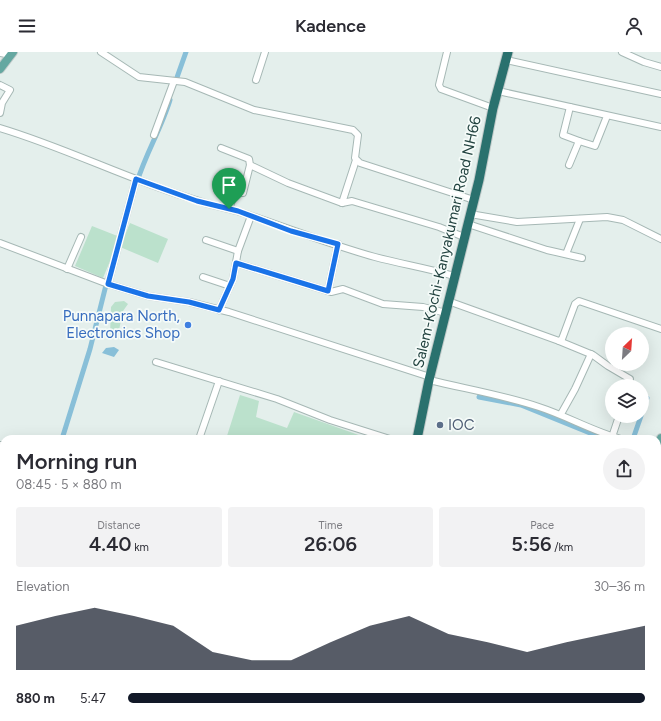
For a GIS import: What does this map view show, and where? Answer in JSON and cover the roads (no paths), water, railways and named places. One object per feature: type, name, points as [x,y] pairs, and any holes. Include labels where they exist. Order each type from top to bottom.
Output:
[{"type":"highway","name":"Salem-Kochi-Kanyakumari Road NH66","points":[[418,435],[429,379],[474,200],[507,56]]},
{"type":"main road","points":[[0,69],[12,54]]},
{"type":"street","points":[[101,52],[139,77],[177,81],[196,86],[254,110],[353,130],[358,135],[356,160],[342,203]]},
{"type":"street","points":[[256,80],[265,52]]},
{"type":"street","points":[[447,52],[439,85],[440,89],[494,108]]},
{"type":"street","points":[[622,52],[644,62],[661,67]]},
{"type":"street","points":[[0,53],[12,54]]},
{"type":"street","points":[[507,56],[661,94]]},
{"type":"street","points":[[154,135],[177,81]]},
{"type":"street","points":[[0,84],[10,90],[2,103],[0,113]]},
{"type":"street","points":[[498,91],[661,127]]},
{"type":"street","points":[[570,107],[563,135],[595,146],[607,116]]},
{"type":"street","points":[[0,128],[64,150],[197,201],[229,209],[291,231],[338,244],[375,257],[420,266],[454,276]]},
{"type":"street","points":[[569,165],[579,141]]},
{"type":"street","points":[[222,148],[249,159],[250,165],[243,193],[235,192],[229,209]]},
{"type":"street","points":[[356,160],[367,166],[474,200]]},
{"type":"street","points":[[250,165],[288,183],[342,203],[352,201],[372,206],[439,227],[464,237]]},
{"type":"street","points":[[106,284],[138,179]]},
{"type":"street","points":[[470,214],[517,222],[607,217],[623,220],[661,239]]},
{"type":"street","points":[[219,310],[230,286],[238,252],[251,216]]},
{"type":"street","points":[[566,254],[580,219]]},
{"type":"street","points":[[468,224],[547,250],[582,258]]},
{"type":"street","points":[[67,269],[82,237]]},
{"type":"street","points":[[206,240],[238,252]]},
{"type":"street","points":[[0,243],[106,284],[148,296],[189,302],[219,310],[429,379],[504,396],[561,414],[606,435]]},
{"type":"street","points":[[328,291],[338,244]]},
{"type":"street","points":[[236,263],[328,291],[343,289],[382,304],[423,308],[446,313]]},
{"type":"street","points":[[202,277],[230,286]]},
{"type":"street","points":[[448,301],[559,341],[590,354],[630,379]]},
{"type":"street","points":[[559,341],[562,339],[575,304],[579,301],[661,330]]},
{"type":"street","points":[[561,414],[575,389],[590,354]]},
{"type":"street","points":[[156,362],[277,399],[330,420],[377,435]]},
{"type":"street","points":[[200,435],[219,381]]},
{"type":"street","points":[[613,435],[617,423]]},
{"type":"water","points":[[114,347],[119,350],[114,357],[102,353],[106,348]]},
{"type":"waterway","points":[[175,83],[186,52]]},
{"type":"waterway","points":[[137,182],[170,100]]},
{"type":"waterway","points":[[63,435],[90,349],[107,281]]},
{"type":"waterway","points":[[479,397],[521,405],[596,435]]},
{"type":"waterway","points":[[634,435],[639,423]]},
{"type":"place","name":"Punnapara North, Electronics Shop","points":[[188,325]]},
{"type":"place","name":"IOC","points":[[440,425]]}]
